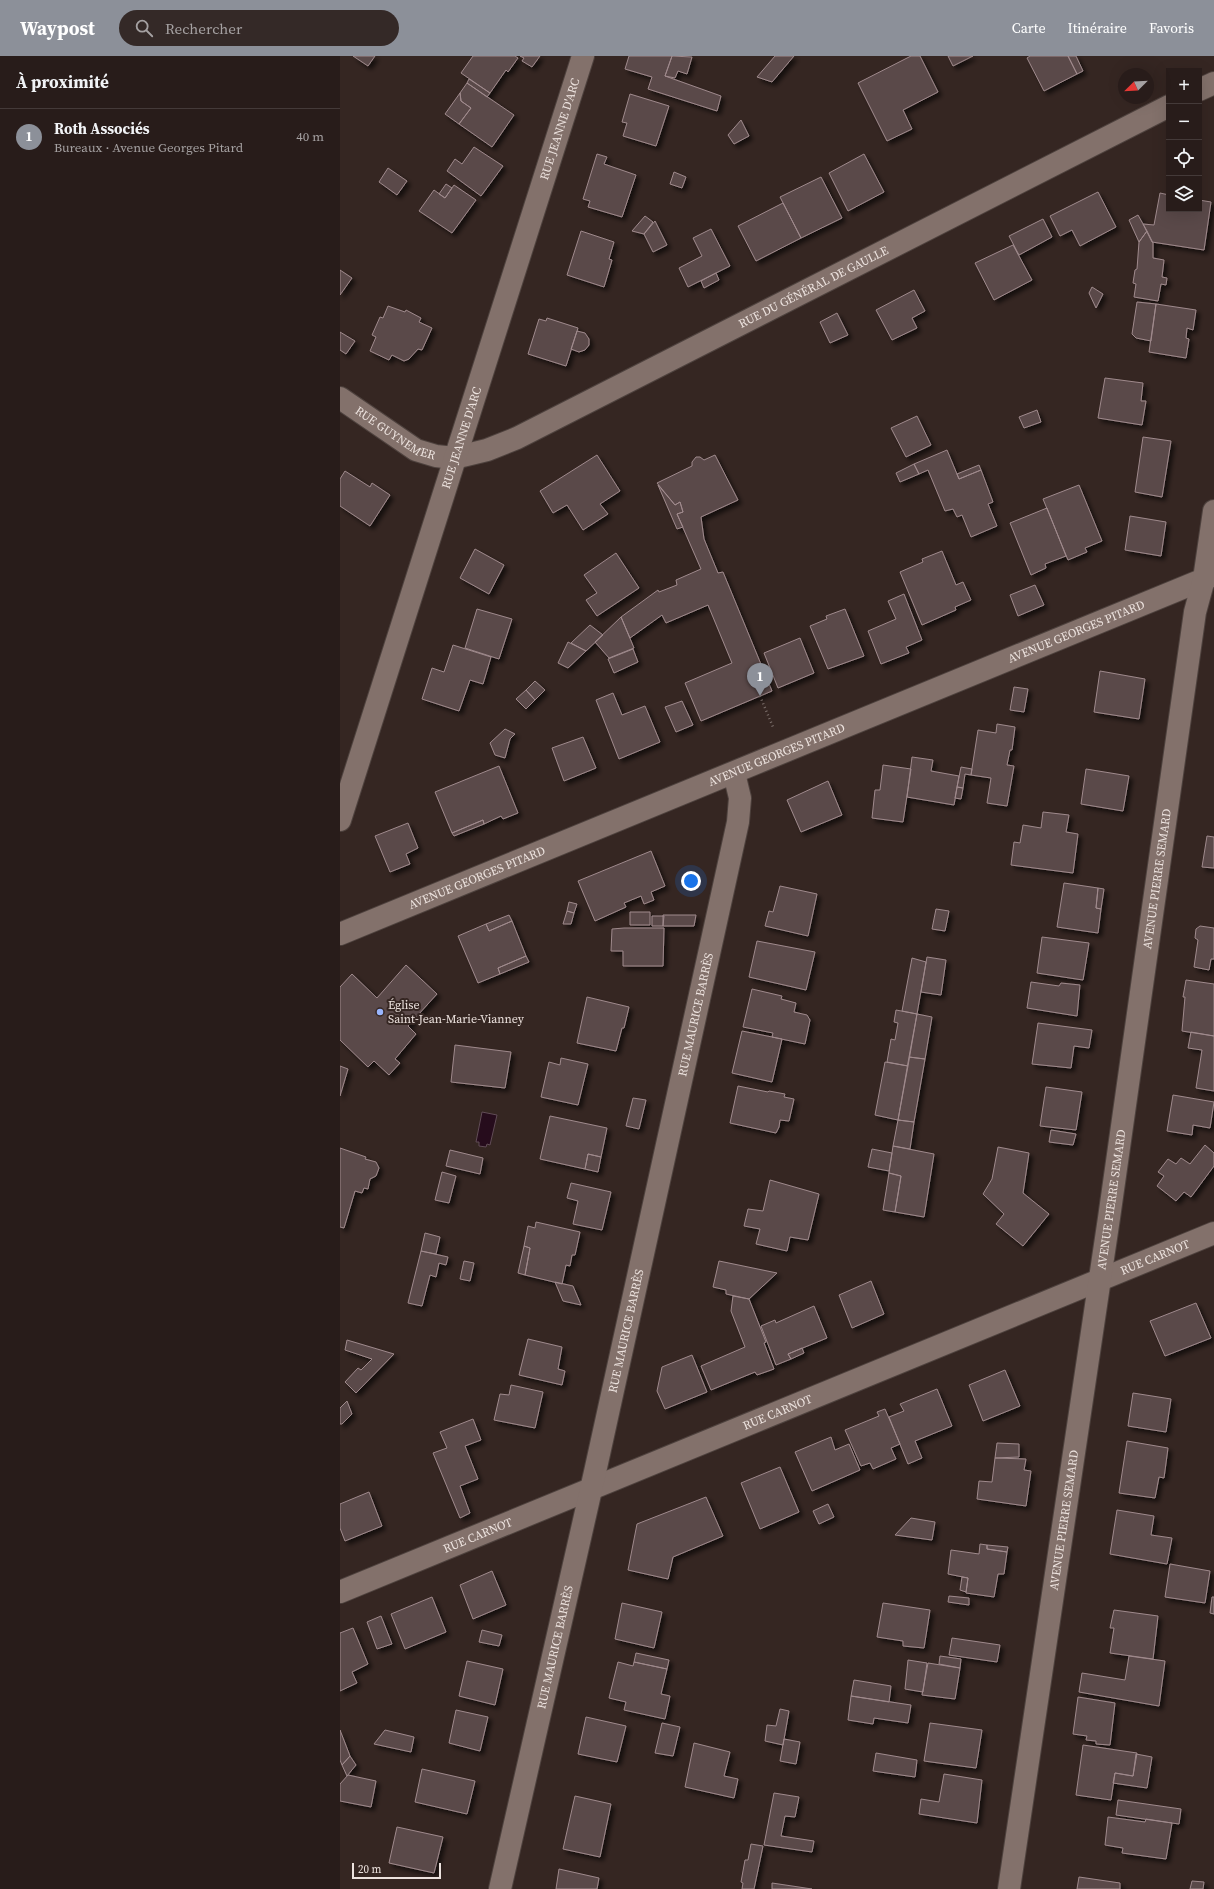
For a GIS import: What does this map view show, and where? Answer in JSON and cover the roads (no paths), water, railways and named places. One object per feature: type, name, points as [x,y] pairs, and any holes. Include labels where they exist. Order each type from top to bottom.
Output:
[{"type":"street","name":"RUE JEANNE D'ARC","points":[[340,820],[583,56]]},
{"type":"street","points":[[1202,89],[1214,83]]},
{"type":"street","name":"RUE DU GÉNÉRAL DE GAULLE","points":[[454,458],[487,450],[517,438],[1166,108]]},
{"type":"street","name":"RUE GUYNEMER","points":[[340,398],[416,450],[436,456],[454,458]]},
{"type":"street","name":"AVENUE PIERRE SEMARD","points":[[1009,1889],[1100,1279],[1195,612],[1209,577],[1214,511]]},
{"type":"street","name":"AVENUE GEORGES PITARD","points":[[340,934],[1209,577]]},
{"type":"street","name":"RUE MAURICE BARRÈS","points":[[500,1889],[591,1488],[738,822],[740,798],[734,773]]},
{"type":"street","name":"RUE CARNOT","points":[[340,1592],[1214,1233]]},
{"type":"place","name":"Roth Associés","points":[[760,696]]},
{"type":"place","name":"Église Saint-Jean-Marie-Vianney","points":[[380,1012]]}]
